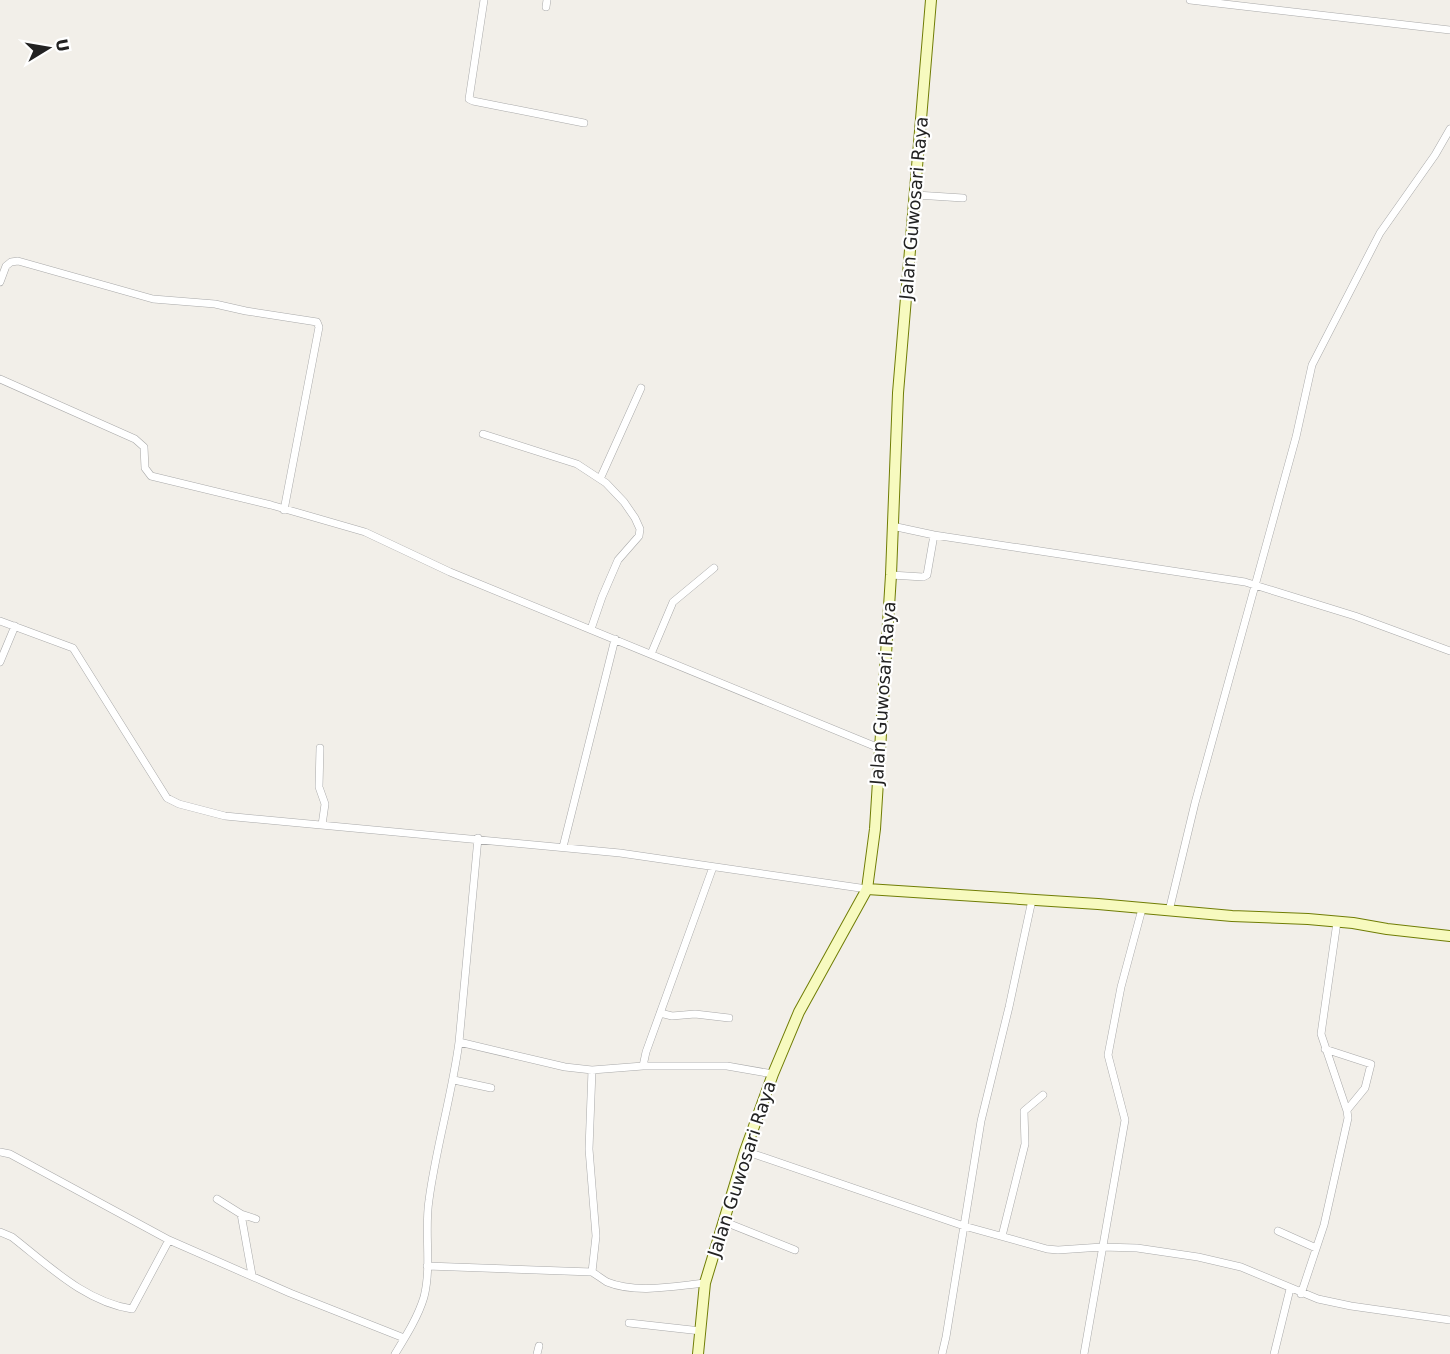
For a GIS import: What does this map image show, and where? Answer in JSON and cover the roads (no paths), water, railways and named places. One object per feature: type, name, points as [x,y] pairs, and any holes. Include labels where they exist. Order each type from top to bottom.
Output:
[{"type":"street","points":[[484,0],[469,99],[584,123]]},
{"type":"street","name":"Jalan Guwosari Raya","points":[[698,1354],[705,1283],[745,1151],[799,1012],[867,889],[875,829],[891,575],[898,393],[931,0]]},
{"type":"street","points":[[1190,0],[1450,30]]},
{"type":"street","points":[[1169,911],[1230,670],[1296,437],[1314,360],[1380,233],[1435,155],[1450,129]]},
{"type":"street","points":[[916,195],[963,198]]},
{"type":"street","points":[[0,282],[6,266],[18,261],[153,299],[215,304],[318,323],[284,510]]},
{"type":"street","points":[[0,379],[135,439],[144,447],[145,468],[150,476],[365,532],[450,573],[591,629],[793,715],[879,748]]},
{"type":"street","points":[[600,479],[641,388]]},
{"type":"street","points":[[483,435],[576,464],[600,479],[624,502],[640,529],[639,537],[618,560],[591,629]]},
{"type":"street","points":[[892,526],[933,535],[1255,585],[1356,616],[1450,651]]},
{"type":"street","points":[[891,575],[922,577],[927,575],[933,535]]},
{"type":"street","points":[[651,654],[673,602],[714,568]]},
{"type":"street","points":[[0,621],[68,644],[78,653],[167,798],[225,816],[620,853],[867,889],[1337,922],[1450,936]]},
{"type":"street","points":[[0,662],[15,626]]},
{"type":"street","points":[[563,847],[615,639]]},
{"type":"street","points":[[320,748],[319,788],[326,804],[322,825]]},
{"type":"street","points":[[395,1354],[422,1302],[427,1266],[428,1201],[454,1080],[478,838]]},
{"type":"street","points":[[643,1066],[713,867]]},
{"type":"street","points":[[942,1354],[981,1121],[1032,900]]},
{"type":"street","points":[[1084,1354],[1125,1120],[1108,1054],[1121,987],[1142,909]]},
{"type":"street","points":[[1301,1294],[1324,1225],[1348,1118],[1321,1034],[1337,922]]},
{"type":"street","points":[[660,1013],[672,1016],[694,1014],[729,1018]]},
{"type":"street","points":[[459,1042],[565,1067],[592,1070],[643,1066],[727,1066],[773,1074]]},
{"type":"street","points":[[1325,1049],[1371,1064],[1365,1088],[1347,1110]]},
{"type":"street","points":[[592,1070],[589,1149],[596,1236],[592,1272]]},
{"type":"street","points":[[454,1080],[491,1088]]},
{"type":"street","points":[[1002,1236],[1025,1144],[1024,1111],[1043,1095]]},
{"type":"street","points":[[0,1151],[169,1240],[290,1293],[404,1338]]},
{"type":"street","points":[[745,1151],[964,1226],[1058,1250],[1102,1247],[1137,1248],[1197,1257],[1241,1267],[1301,1294],[1351,1306],[1450,1320]]},
{"type":"street","points":[[217,1199],[241,1214],[256,1220]]},
{"type":"street","points":[[241,1214],[252,1275]]},
{"type":"street","points":[[725,1222],[795,1250]]},
{"type":"street","points":[[1278,1231],[1316,1248]]},
{"type":"street","points":[[0,1232],[12,1238],[75,1286],[99,1299],[132,1309],[169,1240]]},
{"type":"street","points":[[427,1266],[592,1272],[607,1281],[622,1286],[705,1283]]},
{"type":"street","points":[[1274,1354],[1290,1289]]},
{"type":"street","points":[[629,1323],[701,1331]]}]
